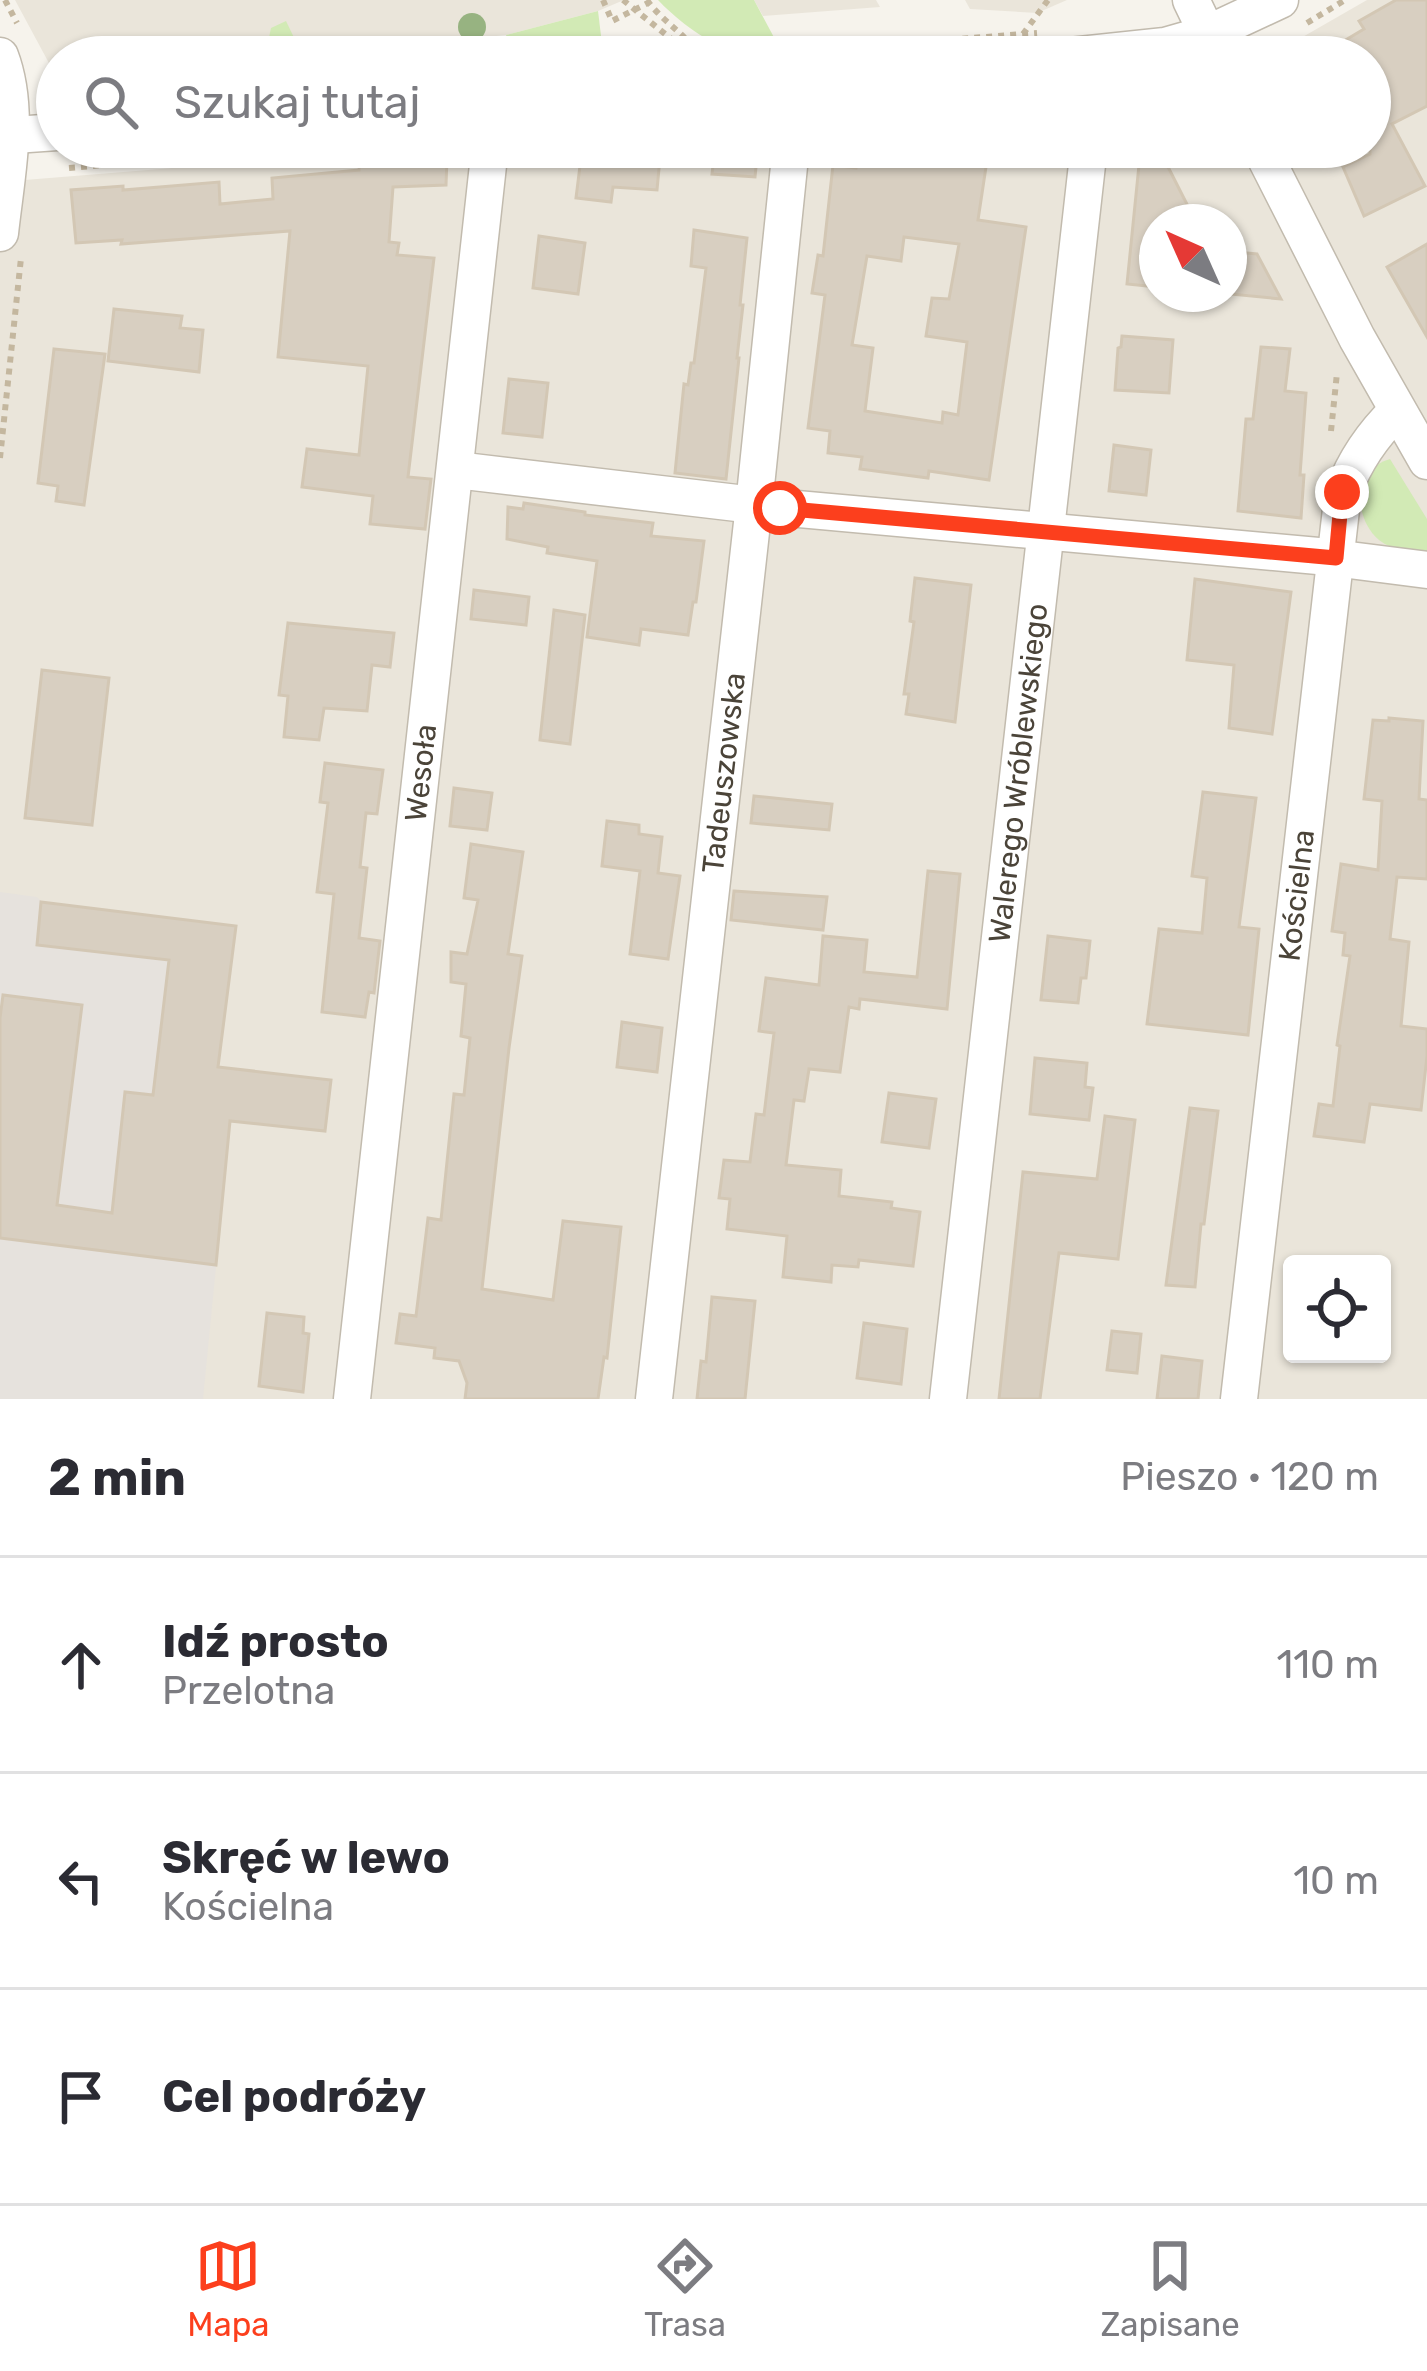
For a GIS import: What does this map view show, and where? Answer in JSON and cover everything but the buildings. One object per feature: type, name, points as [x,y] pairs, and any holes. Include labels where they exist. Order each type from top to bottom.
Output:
[{"type":"street","points":[[1191,0],[1207,36]]},
{"type":"street","points":[[1227,36],[1280,0]]},
{"type":"street","points":[[0,56],[10,92],[5,136],[12,235]]},
{"type":"street","points":[[5,136],[36,144]]},
{"type":"street","name":"Wesoła","points":[[352,1399],[488,168]]},
{"type":"street","name":"Tadeuszowska","points":[[655,1399],[788,168]]},
{"type":"street","name":"Walerego Wróblewskiego","points":[[948,1399],[1088,168]]},
{"type":"street","points":[[1271,168],[1357,338],[1427,461]]},
{"type":"street","name":"Kościelna","points":[[1239,1399],[1342,492],[1369,443],[1397,411]]},
{"type":"street","points":[[456,470],[754,505],[1427,570]]},
{"type":"path","points":[[602,0],[612,21],[648,1],[682,36]]},
{"type":"path","points":[[622,0],[667,36]]},
{"type":"path","points":[[1023,34],[1048,0]]},
{"type":"path","points":[[997,36],[1029,36]]},
{"type":"path","points":[[0,458],[12,235]]},
{"type":"shaded area","points":[[15,0],[624,0],[496,36],[36,39]]},
{"type":"shaded area","points":[[754,0],[876,0],[880,7],[763,16]]},
{"type":"shaded area","points":[[965,0],[1067,0],[1037,13],[970,9]]},
{"type":"shaded area","points":[[1367,0],[1427,0],[1427,1399],[0,1399],[0,182],[172,168],[1391,168],[1391,36],[1304,36]]},
{"type":"shaded area","points":[[0,892],[37,897],[42,902],[236,926],[215,1086],[232,1104],[203,1399],[0,1399]]},
{"type":"green space","points":[[658,0],[754,0],[773,36],[702,36]]},
{"type":"green space","points":[[598,11],[601,36],[506,35]]},
{"type":"green space","points":[[286,21],[293,36],[269,36],[271,28]]},
{"type":"green space","points":[[1390,459],[1427,519],[1427,553],[1384,544],[1364,519],[1364,483],[1378,464]]},
{"type":"route","points":[[780,508],[1336,558],[1342,492]]}]
